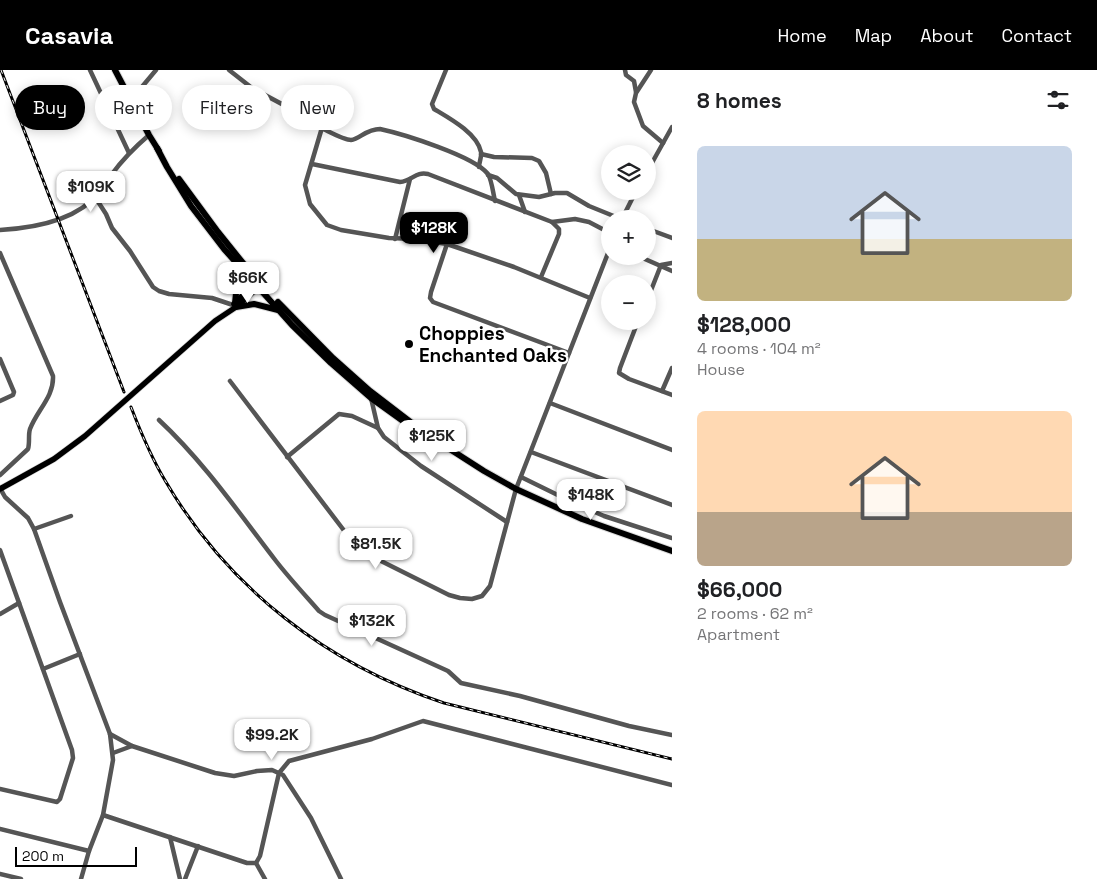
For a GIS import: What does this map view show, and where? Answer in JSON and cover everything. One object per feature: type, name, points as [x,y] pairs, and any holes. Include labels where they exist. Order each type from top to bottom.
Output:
[{"type":"highway","points":[[115,70],[123,85]]},
{"type":"highway","points":[[146,130],[192,206],[236,262],[370,394]]},
{"type":"highway","points":[[157,148],[218,232],[280,311],[331,363],[370,394],[420,430],[484,471],[516,488],[582,519],[672,551]]},
{"type":"highway","points":[[236,262],[237,284],[234,305],[254,304],[280,311]]},
{"type":"main road","points":[[0,489],[54,459],[85,436],[258,284]]},
{"type":"street","points":[[90,70],[129,153]]},
{"type":"street","points":[[144,85],[156,70]]},
{"type":"street","points":[[229,70],[252,88],[281,103]]},
{"type":"street","points":[[446,70],[432,101],[433,107],[461,126],[475,142],[481,154],[479,167]]},
{"type":"street","points":[[625,70],[626,75],[634,81],[636,93]]},
{"type":"street","points":[[650,70],[636,93],[634,102],[640,120],[646,130],[663,143]]},
{"type":"street","points":[[656,156],[672,127]]},
{"type":"street","points":[[325,130],[347,140],[352,140],[372,129],[387,130],[452,153],[479,167],[488,175],[498,178],[514,194],[539,197],[555,193],[568,193],[601,211]]},
{"type":"street","points":[[320,130],[306,179],[306,194],[310,204],[327,225],[341,230],[395,239],[417,238],[447,244],[541,277],[590,298]]},
{"type":"street","points":[[0,230],[20,229],[52,221],[76,211],[95,197],[129,153],[149,135]]},
{"type":"street","points":[[481,154],[494,157],[532,158],[539,162],[546,173],[551,194]]},
{"type":"street","points":[[312,164],[400,182],[410,180]]},
{"type":"street","points":[[395,239],[410,180],[416,174],[428,174],[552,222],[559,229],[559,234],[541,277]]},
{"type":"street","points":[[488,175],[495,201]]},
{"type":"street","points":[[519,195],[525,212]]},
{"type":"street","points":[[95,197],[112,228],[130,251],[153,287],[169,294],[212,298],[234,305]]},
{"type":"street","points":[[552,222],[575,219],[589,222],[601,228]]},
{"type":"street","points":[[656,232],[672,238]]},
{"type":"street","points":[[447,244],[431,292],[430,298],[433,302],[569,353]]},
{"type":"street","points":[[0,253],[53,376],[50,393],[30,430],[28,449],[0,475]]},
{"type":"street","points":[[656,263],[672,270]]},
{"type":"street","points":[[661,265],[672,263]]},
{"type":"street","points":[[230,381],[352,541],[367,554],[402,573],[460,598],[472,599],[482,596],[490,586],[516,488],[603,265]]},
{"type":"street","points":[[656,278],[661,265]]},
{"type":"street","points":[[635,330],[619,373],[628,379],[672,395]]},
{"type":"street","points":[[0,359],[14,391],[13,395],[0,401]]},
{"type":"street","points":[[662,392],[672,368]]},
{"type":"street","points":[[370,394],[378,428],[384,437],[421,466],[507,522]]},
{"type":"street","points":[[550,403],[672,450]]},
{"type":"street","points":[[288,457],[340,414],[352,416],[378,428]]},
{"type":"street","points":[[159,420],[217,482],[278,564],[319,611],[325,615],[448,671],[461,683],[520,696],[629,726],[672,735]]},
{"type":"street","points":[[531,452],[672,505]]},
{"type":"street","points":[[521,477],[588,509],[672,538]]},
{"type":"street","points":[[0,489],[5,497],[28,518],[34,529],[110,734],[113,760],[103,815],[89,851],[81,879]]},
{"type":"street","points":[[34,529],[71,516]]},
{"type":"street","points":[[0,550],[73,754],[60,799],[57,802],[0,789]]},
{"type":"street","points":[[0,614],[19,603]]},
{"type":"street","points":[[43,669],[80,654]]},
{"type":"street","points":[[256,864],[260,856],[279,773],[289,761],[372,739],[423,721],[672,786]]},
{"type":"street","points":[[110,734],[132,746],[215,773],[234,776],[257,771],[272,770],[279,773],[290,783],[311,818],[341,879]]},
{"type":"street","points":[[113,753],[132,746]]},
{"type":"street","points":[[103,815],[247,863],[256,864]]},
{"type":"street","points":[[0,829],[89,851]]},
{"type":"street","points":[[170,837],[180,879]]},
{"type":"street","points":[[185,879],[198,846]]},
{"type":"street","points":[[256,864],[265,879]]},
{"type":"street","points":[[0,874],[22,879]]},
{"type":"railway","points":[[1,70],[124,392]]},
{"type":"railway","points":[[131,407],[156,464],[191,521],[251,589],[285,618],[321,644],[360,667],[401,687],[444,703],[672,759]]},
{"type":"place","name":"Choppies Enchanted Oaks","points":[[409,344]]}]
